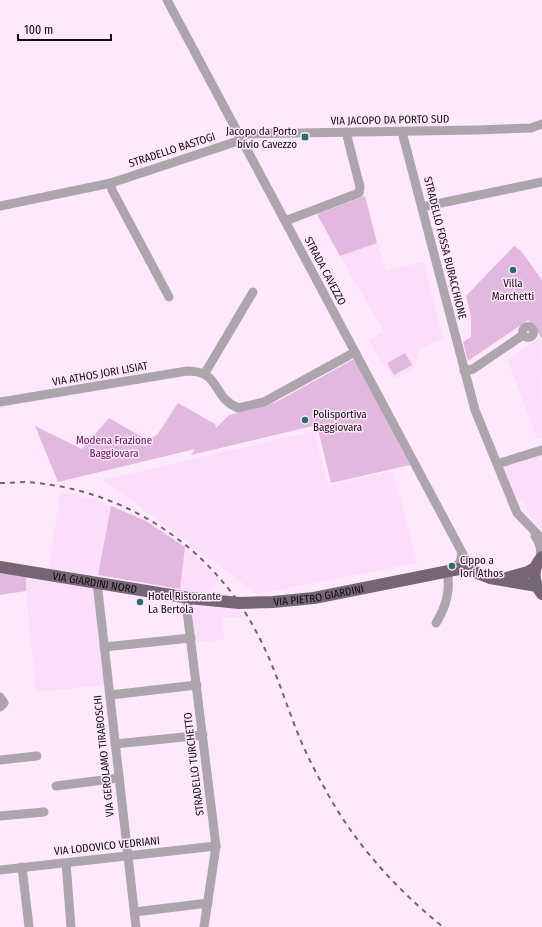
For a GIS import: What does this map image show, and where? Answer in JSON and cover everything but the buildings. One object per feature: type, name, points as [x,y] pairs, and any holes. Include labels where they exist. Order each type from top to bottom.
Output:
[{"type":"main road","name":"VIA PIETRO GIARDINI","points":[[500,579],[528,572],[539,561]]},
{"type":"main road","name":"VIA PIETRO GIARDINI","points":[[539,561],[534,578],[539,590]]},
{"type":"main road","name":"VIA GIARDINI NORD","points":[[0,567],[189,598]]},
{"type":"main road","name":"VIA PIETRO GIARDINI","points":[[189,598],[240,603],[307,598],[447,571],[469,570],[539,590]]},
{"type":"street","name":"STRADA CAVEZZO","points":[[167,0],[462,553],[470,565],[483,575]]},
{"type":"street","name":"VIA JACOPO DA PORTO SUD","points":[[240,137],[346,132],[402,132],[532,128],[542,124]]},
{"type":"street","points":[[285,221],[358,193],[360,187],[346,132]]},
{"type":"street","name":"STRADELLO FOSSA BURACCHIONE","points":[[402,132],[475,410],[517,514],[528,526]]},
{"type":"street","name":"STRADELLO BASTOGI","points":[[0,206],[110,183],[240,137]]},
{"type":"street","points":[[422,207],[542,182]]},
{"type":"street","points":[[110,183],[112,190],[169,297]]},
{"type":"street","points":[[253,292],[205,373],[226,402],[238,408],[264,402],[355,352]]},
{"type":"street","points":[[464,371],[473,369],[523,335]]},
{"type":"street","name":"VIA ATHOS JORI LISIAT","points":[[0,402],[187,371],[205,373]]},
{"type":"street","points":[[497,464],[542,450]]},
{"type":"street","points":[[528,526],[542,539]]},
{"type":"street","points":[[528,526],[540,544],[541,551],[539,561]]},
{"type":"street","points":[[436,623],[442,614],[447,600],[450,583],[447,571],[460,563],[462,553]]},
{"type":"street","name":"VIA GEROLAMO TIRABOSCHI","points":[[97,582],[136,927]]},
{"type":"street","name":"STRADELLO TURCHETTO","points":[[189,598],[188,611],[216,846],[204,927]]},
{"type":"street","points":[[104,647],[191,638]]},
{"type":"street","points":[[110,695],[197,685]]},
{"type":"street","points":[[0,697],[4,703],[0,706]]},
{"type":"street","points":[[115,744],[203,735]]},
{"type":"street","points":[[0,760],[37,756]]},
{"type":"street","points":[[56,786],[119,778]]},
{"type":"street","points":[[0,816],[44,812]]},
{"type":"street","name":"VIA LODOVICO VEDRIANI","points":[[0,870],[216,846]]},
{"type":"street","points":[[66,863],[71,927]]},
{"type":"street","points":[[22,867],[29,927]]},
{"type":"street","points":[[134,912],[208,902]]},
{"type":"shaded area","points":[[377,243],[386,271],[423,262],[443,338],[419,349],[415,367],[395,378],[392,377],[385,365],[383,366],[369,340],[384,332],[340,256]]},
{"type":"shaded area","points":[[541,337],[542,438],[537,439],[508,360]]},
{"type":"shaded area","points":[[314,431],[328,485],[393,471],[417,563],[257,594],[104,480]]},
{"type":"shaded area","points":[[542,453],[542,531],[529,515],[523,501],[518,503],[504,469],[505,467]]},
{"type":"shaded area","points":[[61,491],[96,500],[111,506],[98,575],[48,570]]},
{"type":"shaded area","points":[[185,547],[219,579],[210,589],[210,598],[179,594]]},
{"type":"shaded area","points":[[24,573],[93,585],[106,685],[36,692]]},
{"type":"shaded area","points":[[193,601],[237,606],[243,617],[222,618],[224,639],[195,643],[191,611]]},
{"type":"green space","points":[[365,196],[377,243],[340,256],[317,214]]},
{"type":"green space","points":[[514,246],[521,251],[542,280],[542,338],[528,320],[468,361],[463,342],[471,337],[471,317],[466,296]]},
{"type":"green space","points":[[405,353],[412,365],[394,375],[387,363]]},
{"type":"green space","name":"Polisportiva Baggiovara","points":[[354,359],[410,465],[331,483],[317,425],[191,455],[195,449],[58,482],[35,426],[82,449],[109,418],[147,440],[157,435],[178,403],[215,424],[216,428],[229,415],[266,406],[280,400]]},
{"type":"green space","points":[[111,506],[146,521],[185,547],[180,589],[98,575]]},
{"type":"green space","points":[[0,572],[26,577],[26,591],[0,595]]},
{"type":"railway","points":[[0,483],[37,483],[72,489],[106,499],[138,513],[168,532],[195,553],[220,578],[241,606],[259,637],[307,754],[335,807],[348,827],[376,863],[408,896],[443,927]]},
{"type":"place","name":"Jacopo da Porto bivio Cavezzo","points":[[305,137]]},
{"type":"place","name":"Villa Marchetti","points":[[513,270]]},
{"type":"place","name":"Polisportiva Baggiovara","points":[[305,420]]},
{"type":"place","name":"Cippo a Iori Athos","points":[[452,566]]},
{"type":"place","name":"Hotel Ristorante La Bertola","points":[[140,602]]},
{"type":"park label","name":"Modena Frazione Baggiovara","points":[[114,446]]}]
